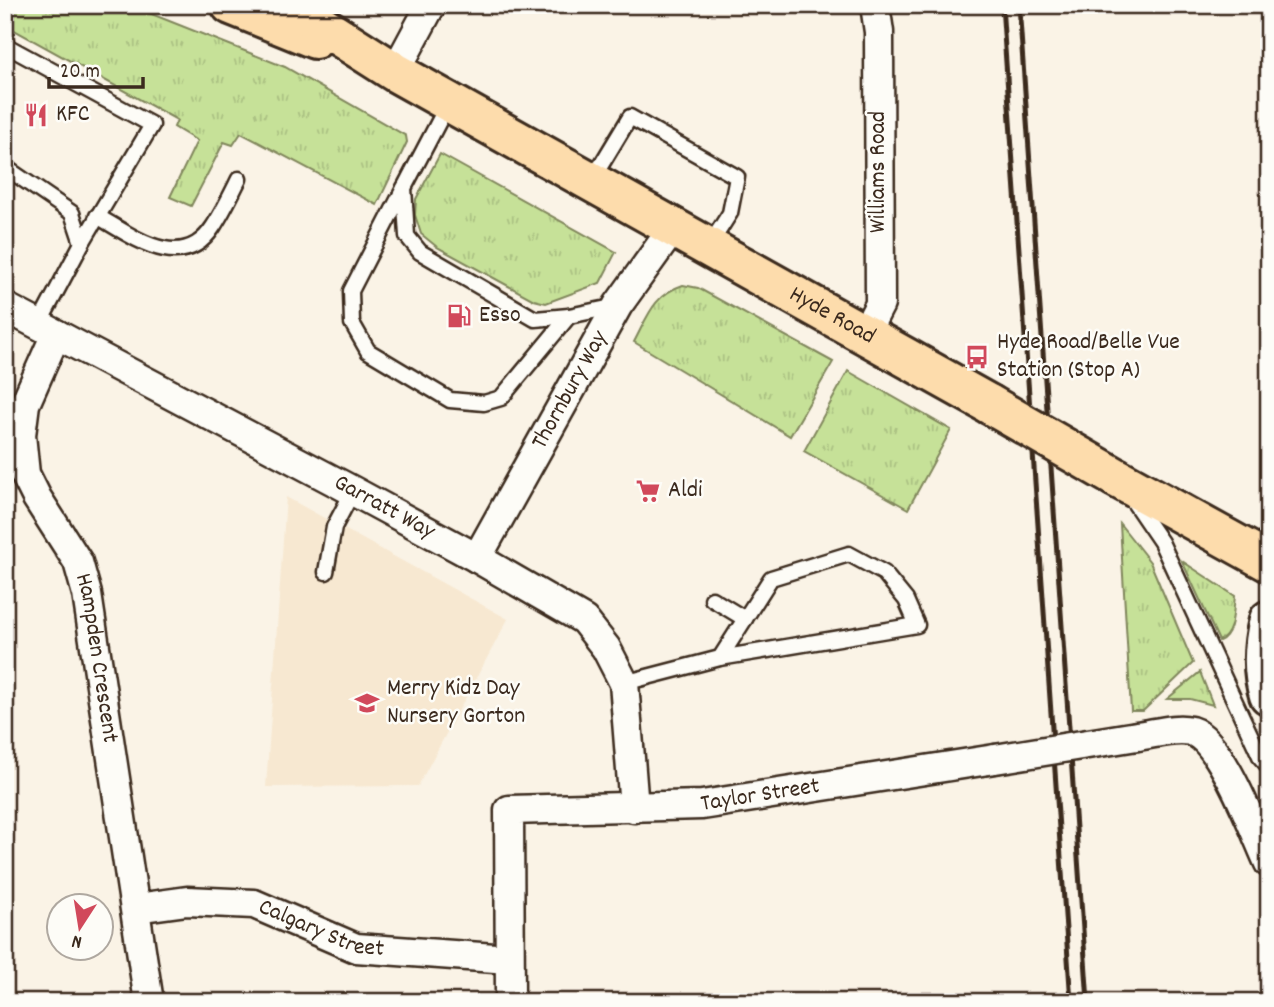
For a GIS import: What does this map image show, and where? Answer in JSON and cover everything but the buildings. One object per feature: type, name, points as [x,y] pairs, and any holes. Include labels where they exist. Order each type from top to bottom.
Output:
[{"type":"highway","name":"Hyde Road","points":[[231,5],[395,72],[450,100],[1269,562]]},
{"type":"highway","name":"Hyde Road","points":[[290,5],[395,72]]},
{"type":"main road","points":[[1269,620],[1263,654],[1265,683],[1269,695]]},
{"type":"street","points":[[395,72],[431,5]]},
{"type":"street","name":"Williams Road","points":[[864,335],[880,304],[879,32],[875,5]]},
{"type":"street","name":"Thornbury Way","points":[[477,558],[618,305],[674,227]]},
{"type":"street","name":"Garratt Way","points":[[5,307],[477,558],[584,620],[606,648],[624,683],[634,808]]},
{"type":"street","name":"Hampden Crescent","points":[[48,329],[24,404],[20,435],[25,474],[37,498],[78,562],[87,594],[149,1002]]},
{"type":"street","name":"Taylor Street","points":[[510,1002],[509,810],[702,805],[1188,730],[1199,734],[1224,764],[1269,863]]},
{"type":"street","name":"Calgary Street","points":[[136,908],[187,901],[254,904],[356,948],[509,959]]},
{"type":"lane","points":[[5,45],[152,125],[82,243],[48,329]]},
{"type":"lane","points":[[450,100],[351,291],[352,323],[368,351],[450,400],[484,403],[501,398],[569,316]]},
{"type":"lane","points":[[592,180],[630,117],[725,170],[737,177],[730,213],[709,246]]},
{"type":"lane","points":[[5,167],[72,213],[82,243]]},
{"type":"lane","points":[[97,216],[144,243],[171,251],[181,250],[200,240],[212,229],[239,179]]},
{"type":"lane","points":[[404,188],[407,236],[419,252],[535,319],[569,316],[618,305]]},
{"type":"lane","points":[[1117,478],[1161,542],[1261,758],[1269,767]]},
{"type":"lane","points":[[326,572],[334,527],[353,491]]},
{"type":"lane","points":[[624,683],[720,658],[917,625],[906,600],[884,573],[849,554],[771,578],[720,658]]},
{"type":"lane","points":[[712,599],[745,619]]},
{"type":"shaded area","name":"Merry Kidz Day Nursery Gorton","points":[[286,497],[508,619],[418,786],[266,787]]},
{"type":"green space","points":[[5,5],[129,5],[285,67],[406,136],[407,142],[377,205],[241,133],[233,145],[224,142],[191,206],[170,197],[197,141],[174,127],[177,120],[5,25]]},
{"type":"green space","points":[[440,154],[616,252],[600,283],[546,303],[534,300],[437,247],[421,234],[415,215],[416,199]]},
{"type":"green space","points":[[683,285],[698,288],[833,362],[790,436],[634,342],[658,301],[665,294]]},
{"type":"green space","points":[[848,371],[951,430],[908,509],[804,451]]},
{"type":"green space","points":[[1120,524],[1150,562],[1193,663],[1143,711],[1131,711]]},
{"type":"green space","points":[[1182,561],[1235,596],[1228,634],[1219,641]]},
{"type":"green space","points":[[1200,672],[1213,705],[1190,699],[1167,699]]},
{"type":"railway","points":[[1002,5],[1071,1002]]},
{"type":"railway","points":[[1019,5],[1088,1002]]},
{"type":"place","name":"KFC","points":[[36,115]]},
{"type":"place","name":"Esso","points":[[459,316]]},
{"type":"place","name":"Hyde Road/Belle Vue Station (Stop A)","points":[[977,357]]},
{"type":"place","name":"Aldi","points":[[648,491]]},
{"type":"place","name":"Merry Kidz Day Nursery Gorton","points":[[367,703]]}]
